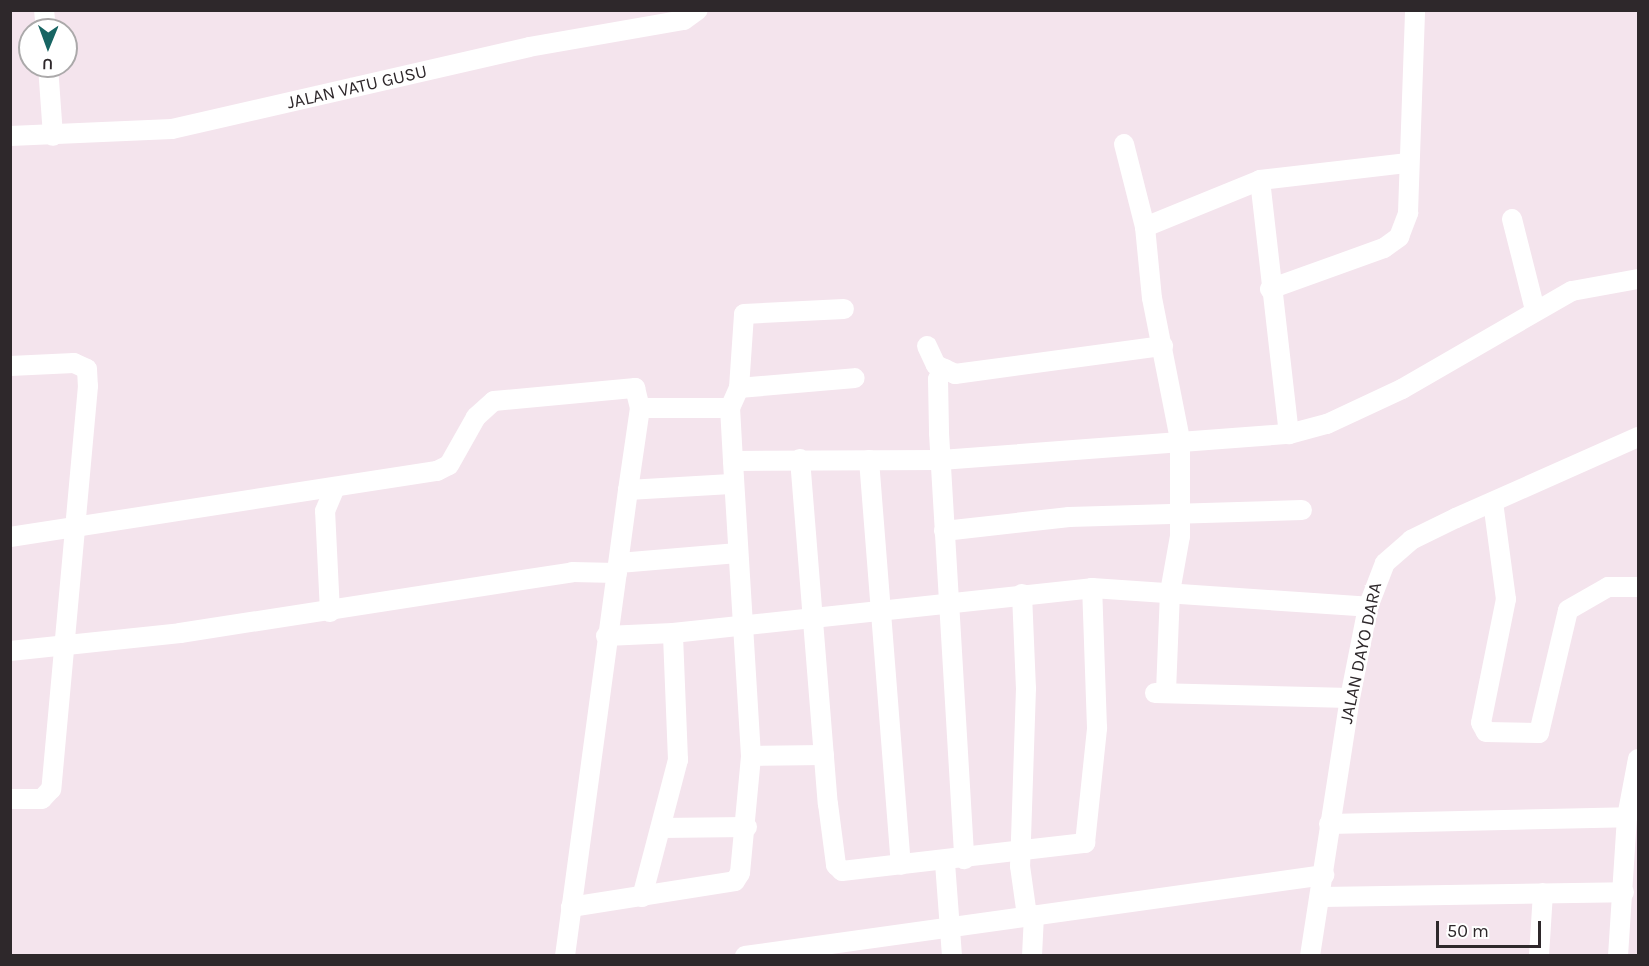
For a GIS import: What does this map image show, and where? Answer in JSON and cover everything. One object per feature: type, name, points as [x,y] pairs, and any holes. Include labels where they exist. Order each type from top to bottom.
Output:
[{"type":"street","name":"JALAN VATU GUSU","points":[[10,136],[53,136],[172,129],[529,47],[684,20],[698,10]]},
{"type":"street","points":[[1270,289],[1384,248],[1399,237],[1408,213],[1415,10]]},
{"type":"street","points":[[49,78],[53,136]]},
{"type":"street","points":[[1124,144],[1145,226],[1152,298],[1180,440],[1179,563],[1170,592],[1161,693],[1350,698]]},
{"type":"street","points":[[1145,226],[1260,180],[1408,163]]},
{"type":"street","points":[[1260,180],[1270,289],[1289,434]]},
{"type":"street","points":[[1512,219],[1535,310]]},
{"type":"street","points":[[733,461],[941,460],[1180,440],[1289,434],[1327,424],[1402,389],[1535,310],[1586,287],[1638,279]]},
{"type":"street","points":[[571,907],[735,881],[747,827],[751,756],[744,626],[731,484],[733,461],[730,408],[739,388],[744,314],[844,309]]},
{"type":"street","points":[[927,346],[936,364],[955,374],[1163,346]]},
{"type":"street","points":[[10,366],[74,363],[87,369],[79,529],[51,789],[42,799],[10,799]]},
{"type":"street","points":[[945,369],[939,379],[941,460],[944,531],[952,600],[964,859]]},
{"type":"street","points":[[739,388],[855,378]]},
{"type":"street","points":[[10,537],[79,529],[334,490],[449,465],[476,417],[494,401],[635,388],[640,408],[618,568],[606,636],[565,956]]},
{"type":"street","points":[[640,408],[730,408]]},
{"type":"street","name":"JALAN DAYO DARA","points":[[1310,956],[1322,897],[1329,824],[1350,698],[1368,607],[1381,570],[1396,551],[1493,502],[1638,437]]},
{"type":"street","points":[[800,459],[824,755],[836,865],[847,873],[901,865],[945,863],[1085,843],[1089,831],[1097,728],[1092,588]]},
{"type":"street","points":[[869,460],[901,865]]},
{"type":"street","points":[[628,490],[731,484]]},
{"type":"street","points":[[330,612],[325,511],[334,490]]},
{"type":"street","points":[[1493,502],[1506,599],[1481,723],[1486,732],[1539,733],[1568,610],[1608,587],[1638,587]]},
{"type":"street","points":[[944,531],[1181,511],[1302,510]]},
{"type":"street","points":[[10,651],[67,647],[330,612],[572,572],[738,553]]},
{"type":"street","points":[[606,636],[673,633],[744,626],[952,600],[1092,588],[1368,607]]},
{"type":"street","points":[[1022,594],[1022,852],[1030,916],[1032,956]]},
{"type":"street","points":[[642,897],[661,828],[679,743],[673,633]]},
{"type":"street","points":[[751,756],[824,755]]},
{"type":"street","points":[[1618,956],[1624,892],[1627,817],[1638,759]]},
{"type":"street","points":[[1329,824],[1627,817]]},
{"type":"street","points":[[661,828],[747,827]]},
{"type":"street","points":[[945,863],[953,927],[952,956]]},
{"type":"street","points":[[745,956],[1323,875]]},
{"type":"street","points":[[1322,897],[1624,892]]},
{"type":"street","points":[[1539,956],[1543,893]]}]
